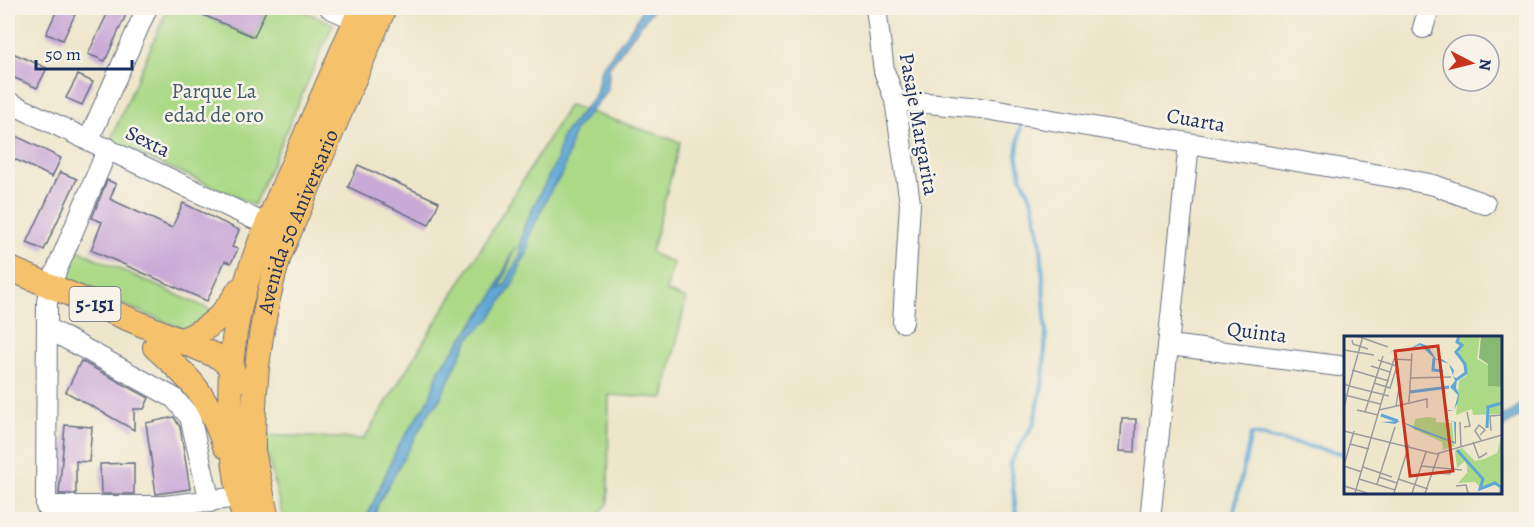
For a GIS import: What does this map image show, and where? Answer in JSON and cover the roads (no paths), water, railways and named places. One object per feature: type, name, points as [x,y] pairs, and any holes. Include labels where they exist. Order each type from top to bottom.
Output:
[{"type":"main road","name":"Avenida 50 Aniversario","points":[[231,367],[238,317],[248,275],[267,225],[322,124],[369,16]]},
{"type":"main road","name":"Avenida 50 Aniversario","points":[[253,446],[258,346],[267,294],[322,124]]},
{"type":"main road","name":"5-151","points":[[8,268],[49,294],[155,347],[212,368],[231,367]]},
{"type":"main road","points":[[182,340],[199,333],[222,317],[248,275]]},
{"type":"main road","name":"5-151","points":[[8,285],[49,294],[182,340],[219,357],[231,367],[233,468]]},
{"type":"main road","points":[[258,346],[231,367],[240,388],[267,519]]},
{"type":"main road","name":"5-151","points":[[155,347],[193,382],[205,398],[233,468],[242,508]]},
{"type":"street","points":[[89,139],[147,8]]},
{"type":"street","points":[[330,8],[369,16]]},
{"type":"street","name":"Pasaje Margarita","points":[[876,8],[884,70],[895,100],[910,203],[903,322]]},
{"type":"street","points":[[1423,28],[1429,8]]},
{"type":"street","name":"Cuarta","points":[[895,100],[980,108],[1434,185],[1485,204]]},
{"type":"street","name":"Sexta","points":[[8,102],[267,225]]},
{"type":"street","points":[[1150,519],[1189,143]]},
{"type":"street","points":[[108,148],[49,294],[46,506],[165,506],[210,502],[242,508]]},
{"type":"street","points":[[47,328],[174,398],[190,417],[210,502]]},
{"type":"street","name":"Quinta","points":[[1169,345],[1339,366]]},
{"type":"water","points":[[642,8],[654,8],[609,67],[608,90],[574,131],[563,173],[552,188],[530,234],[527,254],[521,263],[515,281],[490,319],[469,338],[438,403],[430,411],[378,504],[374,519],[366,519],[398,446],[429,400],[439,370],[492,298],[515,247],[500,288],[505,285],[521,253],[524,226],[557,159],[562,136],[596,94],[601,68],[636,22]]},
{"type":"water","points":[[1526,401],[1526,412],[1501,428],[1501,416]]},
{"type":"waterway","points":[[1017,520],[1010,463],[1034,423],[1043,381],[1046,334],[1041,245],[1032,200],[1021,176],[1017,154],[1021,122]]},
{"type":"waterway","points":[[1232,520],[1251,434],[1344,454]]},
{"type":"park label","name":"Parque La edad de oro","points":[[214,103]]}]
